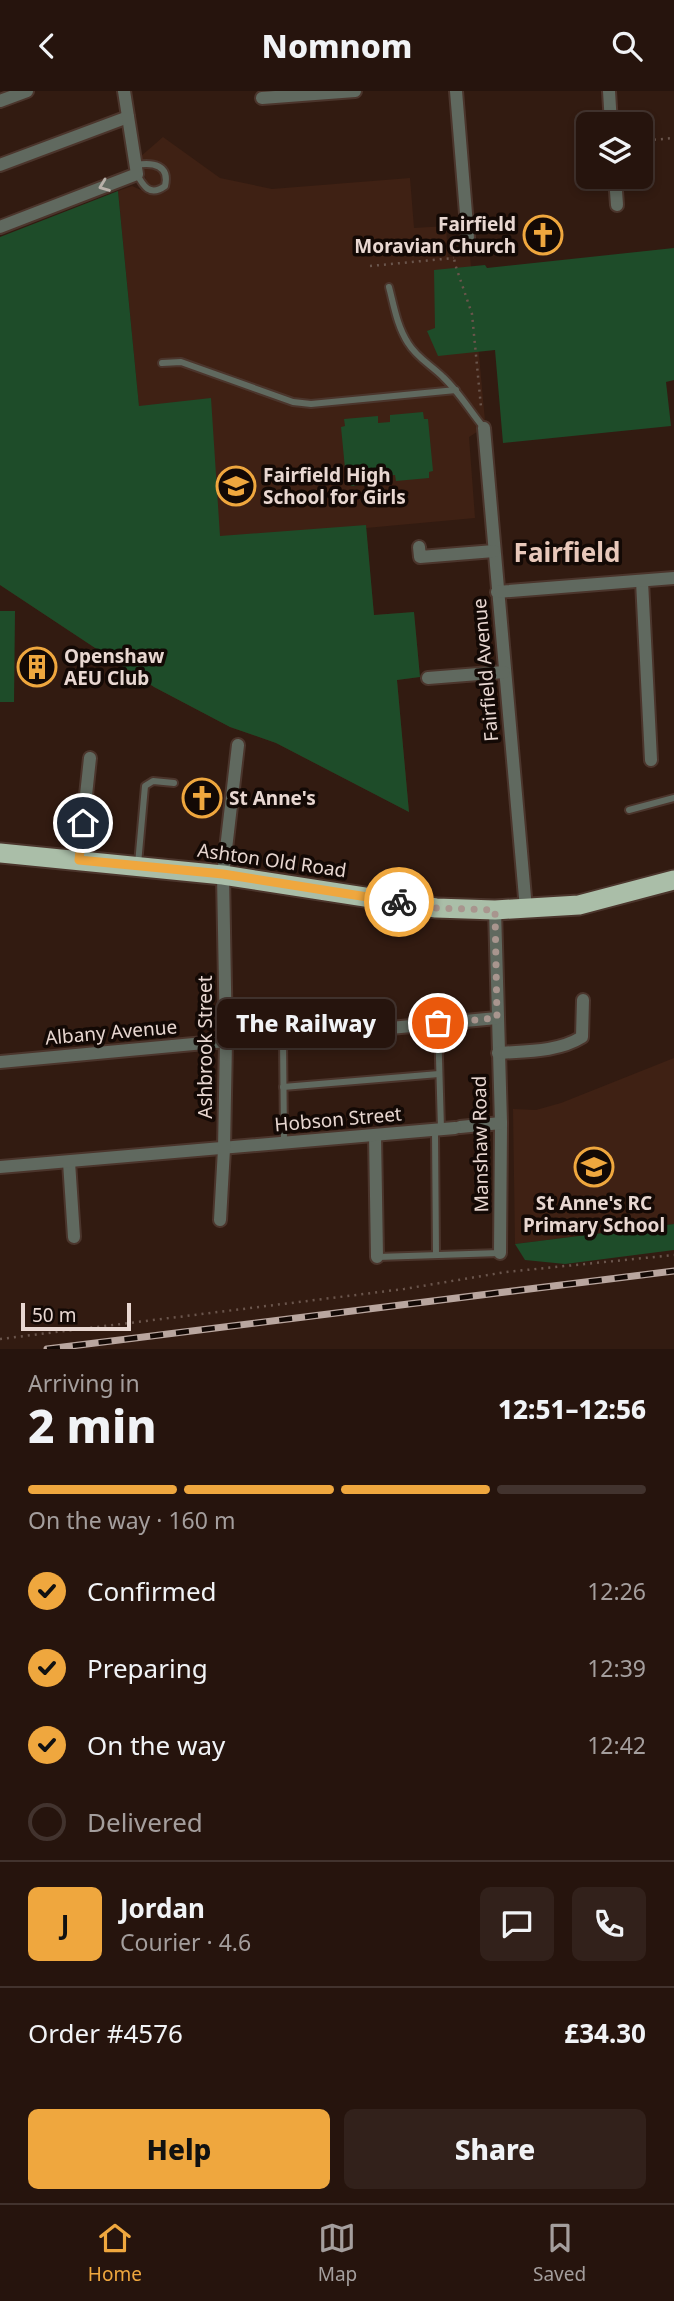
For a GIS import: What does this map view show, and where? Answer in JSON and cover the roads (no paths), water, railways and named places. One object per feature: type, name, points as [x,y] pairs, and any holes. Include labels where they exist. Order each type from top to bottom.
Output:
[{"type":"highway","name":"Ashton Old Road","points":[[0,853],[223,874],[436,908],[495,910],[579,905],[674,880]]},
{"type":"street","points":[[0,101],[27,91]]},
{"type":"street","points":[[0,227],[137,169],[124,91]]},
{"type":"street","points":[[262,98],[355,91]]},
{"type":"street","points":[[456,91],[468,238]]},
{"type":"street","points":[[608,91],[610,112]]},
{"type":"street","points":[[0,165],[128,117]]},
{"type":"street","points":[[616,189],[617,205]]},
{"type":"street","name":"Fairfield Avenue","points":[[484,428],[526,909]]},
{"type":"street","points":[[419,548],[420,557],[494,551]]},
{"type":"street","points":[[497,592],[674,578]]},
{"type":"street","points":[[642,580],[651,760]]},
{"type":"street","points":[[428,678],[504,672]]},
{"type":"street","name":"Ashbrook Street","points":[[220,1220],[225,1149],[226,1041],[223,874],[236,807],[240,771],[238,745]]},
{"type":"street","points":[[79,860],[90,758]]},
{"type":"street","name":"Manshaw Road","points":[[495,910],[501,1123],[499,1252]]},
{"type":"street","points":[[498,1053],[559,1047],[582,1037],[583,1000]]},
{"type":"street","points":[[283,1038],[497,1018]]},
{"type":"street","name":"Albany Avenue","points":[[0,1062],[226,1041]]},
{"type":"street","name":"Hobson Street","points":[[0,1167],[501,1123]]},
{"type":"street","points":[[375,1135],[377,1257]]},
{"type":"street","points":[[69,1162],[74,1237]]},
{"type":"lane","points":[[153,164],[163,169],[165,186],[160,190],[150,191],[144,187],[137,169],[153,164]]},
{"type":"lane","points":[[389,287],[407,342],[416,355],[441,374],[456,390],[484,428]]},
{"type":"lane","points":[[162,363],[181,362],[293,402],[311,404],[456,390]]},
{"type":"lane","points":[[138,866],[145,786],[153,781],[174,783]]},
{"type":"lane","points":[[629,810],[674,798]]},
{"type":"lane","points":[[436,1255],[438,1023]]},
{"type":"lane","points":[[283,1038],[284,1144]]},
{"type":"lane","points":[[283,1087],[439,1074]]},
{"type":"lane","points":[[377,1257],[499,1252]]},
{"type":"railway","points":[[47,1349],[674,1271]]},
{"type":"place","name":"Fairfield Moravian Church","points":[[543,235]]},
{"type":"place","name":"Fairfield High School for Girls","points":[[236,486]]},
{"type":"place","name":"Openshaw AEU Club","points":[[37,667]]},
{"type":"place","name":"St Anne's","points":[[202,798]]},
{"type":"place","name":"The Railway","points":[[438,1023]]},
{"type":"place","name":"St Anne's RC Primary School","points":[[594,1167]]},
{"type":"district","name":"Fairfield","points":[[567,553]]}]
